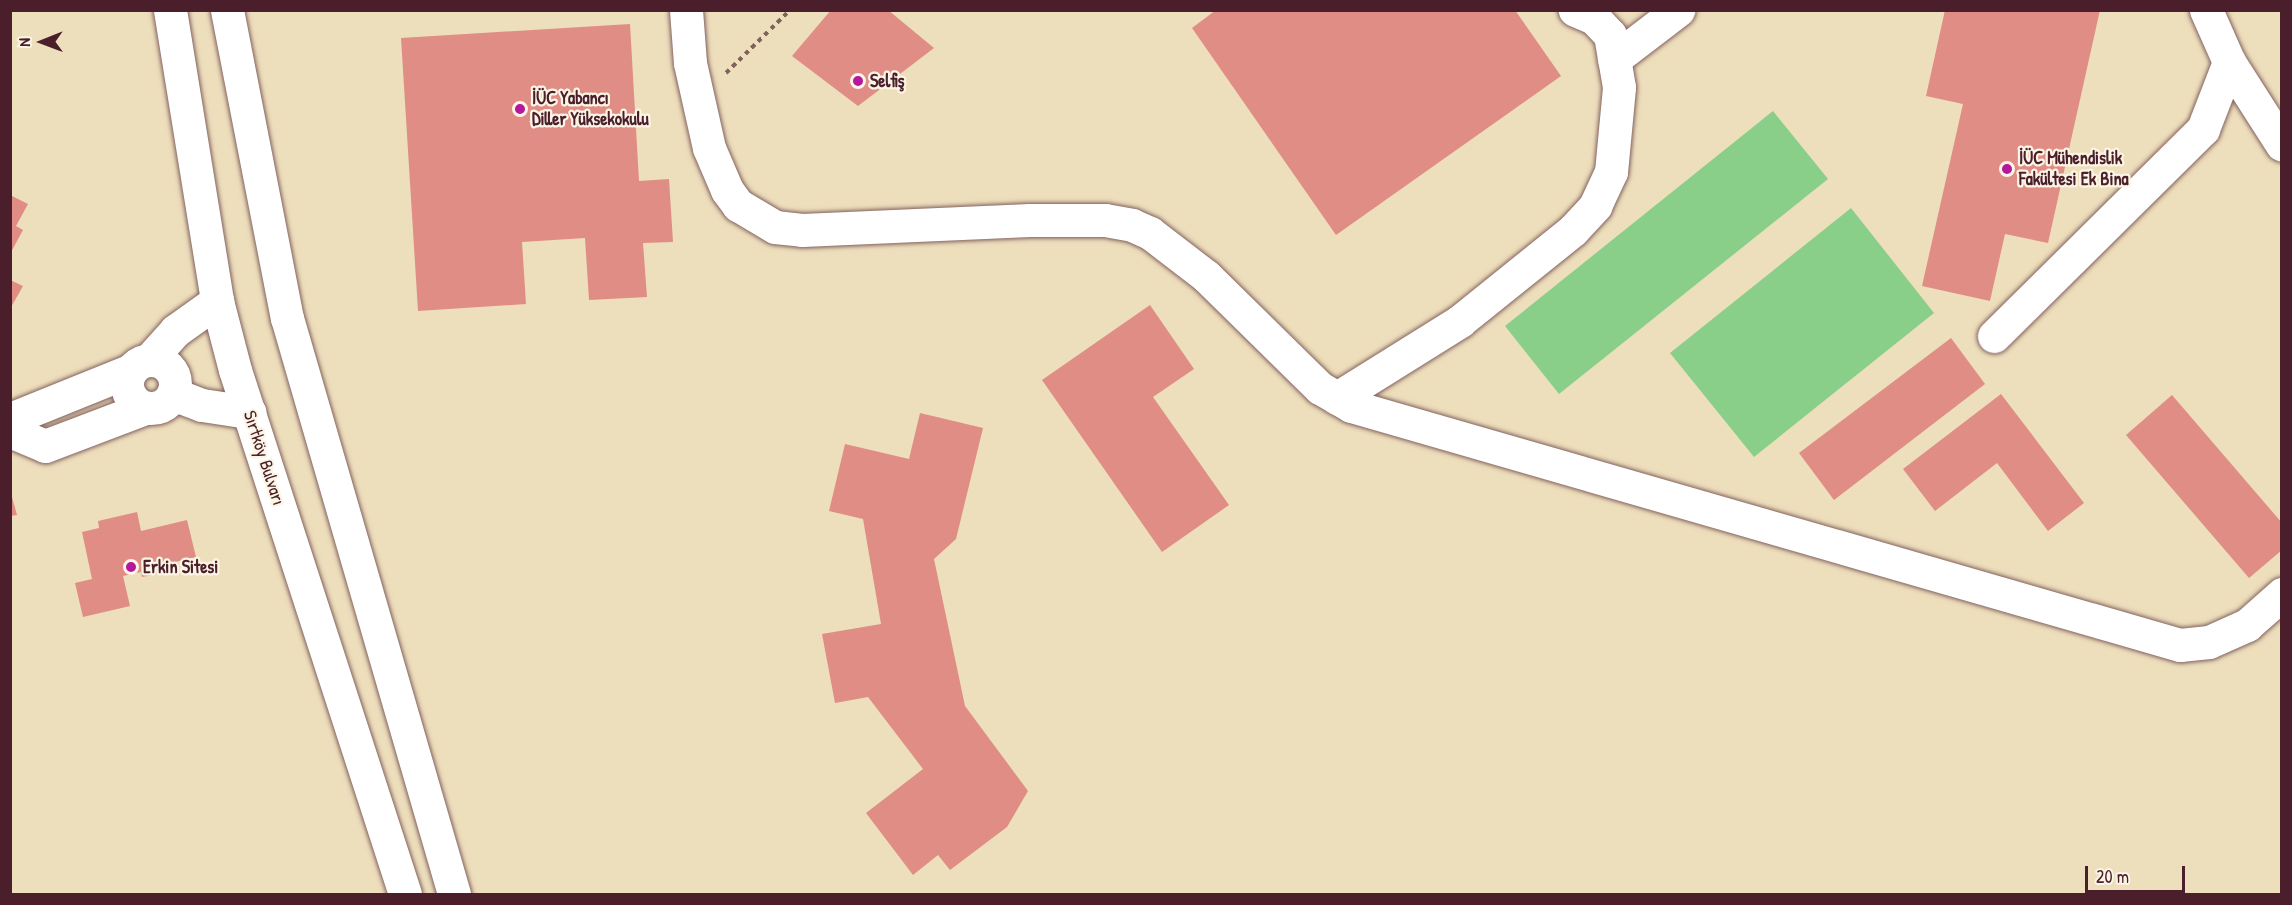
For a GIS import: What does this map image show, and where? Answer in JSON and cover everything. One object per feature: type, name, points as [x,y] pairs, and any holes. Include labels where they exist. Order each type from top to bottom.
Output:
[{"type":"main road","name":"Sırtköy Bulvarı","points":[[170,10],[217,301],[249,412],[405,894]]},
{"type":"main road","points":[[227,10],[287,318],[454,894]]},
{"type":"main road","points":[[686,10],[697,100],[709,148],[727,190],[755,219],[775,227],[802,230],[1030,220],[1105,220],[1132,225],[1150,233],[1206,276],[1320,388],[1351,406],[1649,494],[2180,645],[2210,642],[2247,625],[2282,594]]},
{"type":"main road","points":[[1337,398],[1460,321],[1573,230],[1595,206],[1611,172],[1619,87],[1610,35],[1594,18],[1575,10]]},
{"type":"main road","points":[[1614,59],[1678,10]]},
{"type":"main road","points":[[2206,10],[2229,62],[2282,145]]},
{"type":"main road","points":[[1994,336],[2203,129],[2229,62]]},
{"type":"main road","points":[[217,301],[175,330],[140,365],[128,393],[159,401],[249,412]]},
{"type":"main road","points":[[10,419],[140,365]]},
{"type":"main road","points":[[10,431],[45,446],[159,401]]},
{"type":"path","points":[[697,100],[790,10]]},
{"type":"green space","points":[[1773,111],[1828,179],[1559,394],[1505,326]]},
{"type":"green space","points":[[1851,208],[1934,313],[1754,457],[1670,353]]},
{"type":"building","name":"Selfiş","points":[[831,10],[888,10],[934,48],[858,106],[792,56]]},
{"type":"building","points":[[1216,10],[1515,10],[1561,76],[1336,235],[1192,28]]},
{"type":"building","name":"İÜC Mühendislik Fakültesi Ek Bina","points":[[1945,10],[2100,10],[2048,243],[2005,234],[1990,301],[1922,286],[1963,104],[1926,96]]},
{"type":"building","name":"İÜC Yabancı Diller Yüksekokulu","points":[[630,24],[639,181],[669,179],[673,242],[643,243],[647,297],[589,300],[585,238],[522,242],[526,304],[418,311],[401,38]]},
{"type":"building","points":[[10,195],[28,204],[16,226],[23,230],[10,254]]},
{"type":"building","points":[[10,280],[23,286],[10,309]]},
{"type":"building","points":[[1150,305],[1194,369],[1153,397],[1229,505],[1162,552],[1042,380]]},
{"type":"building","points":[[1951,338],[1985,384],[1834,500],[1799,453]]},
{"type":"building","points":[[2001,394],[2084,503],[2048,531],[1997,463],[1935,511],[1903,469]]},
{"type":"building","points":[[2172,395],[2282,523],[2282,550],[2249,578],[2126,435]]},
{"type":"building","points":[[920,413],[983,428],[956,539],[934,559],[965,706],[1028,791],[1007,827],[950,870],[938,855],[913,875],[866,813],[923,769],[868,697],[835,703],[822,634],[881,624],[863,519],[829,511],[845,444],[909,459]]},
{"type":"building","points":[[10,490],[17,515],[10,516]]},
{"type":"building","name":"Erkin Sitesi","points":[[137,512],[141,531],[187,520],[196,557],[171,563],[173,571],[142,577],[141,572],[123,576],[130,606],[83,617],[75,583],[92,579],[82,532],[99,528],[98,521]]},
{"type":"place","name":"Selfiş","points":[[858,81]]},
{"type":"place","name":"İÜC Yabancı Diller Yüksekokulu","points":[[520,109]]},
{"type":"place","name":"İÜC Mühendislik Fakültesi Ek Bina","points":[[2007,169]]},
{"type":"place","name":"Erkin Sitesi","points":[[131,567]]}]
